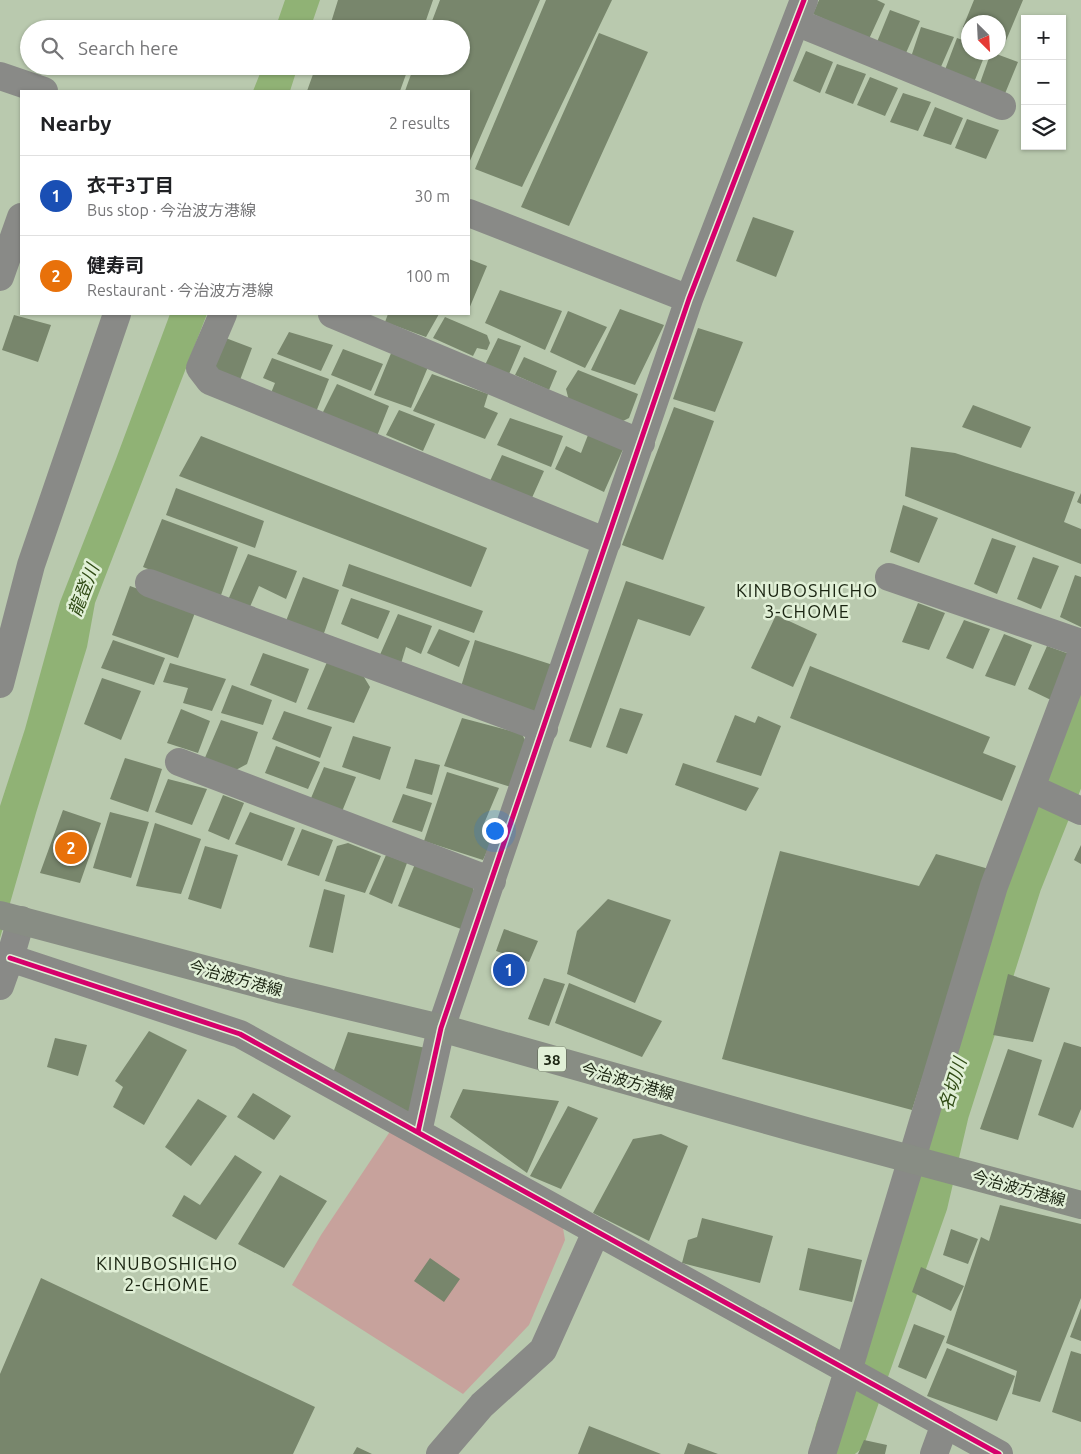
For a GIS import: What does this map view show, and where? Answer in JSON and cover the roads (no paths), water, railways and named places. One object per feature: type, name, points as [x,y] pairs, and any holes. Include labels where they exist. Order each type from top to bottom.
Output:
[{"type":"main road","name":"今治波方港線","points":[[11,917],[282,990],[441,1028],[1081,1205]]},
{"type":"street","points":[[418,1132],[441,1028],[608,542],[689,299],[800,11],[1002,106]]},
{"type":"street","points":[[0,76],[41,90]]},
{"type":"street","points":[[470,214],[689,299]]},
{"type":"street","points":[[0,278],[20,220]]},
{"type":"street","points":[[0,684],[31,564],[117,315]]},
{"type":"street","points":[[223,315],[200,368],[210,381],[608,542]]},
{"type":"street","points":[[334,315],[641,443]]},
{"type":"street","points":[[889,576],[1081,643]]},
{"type":"street","points":[[149,583],[544,729]]},
{"type":"street","points":[[822,1454],[994,886],[1081,655]]},
{"type":"street","points":[[179,762],[492,880]]},
{"type":"street","points":[[1031,788],[1081,811]]},
{"type":"street","points":[[0,986],[10,958],[11,917]]},
{"type":"street","points":[[10,958],[240,1034],[999,1454]]},
{"type":"street","points":[[440,1454],[482,1405],[543,1350],[596,1232]]},
{"type":"street","points":[[934,1454],[945,1424]]},
{"type":"water","points":[[285,0],[320,0],[313,20],[278,20]]},
{"type":"water","points":[[259,75],[295,75],[290,90],[253,90]]},
{"type":"water","name":"龍登川","points":[[170,315],[207,315],[95,603],[87,647],[0,938],[0,806],[25,729],[60,602]]},
{"type":"water","points":[[1081,700],[1081,738],[1061,791],[1044,786]]},
{"type":"water","points":[[1015,862],[1032,868],[1015,917],[998,911]]},
{"type":"water","points":[[992,927],[1012,933],[998,981],[977,975]]},
{"type":"water","points":[[963,1012],[984,1019],[950,1133],[929,1127]]},
{"type":"water","points":[[921,1174],[940,1180],[882,1361],[863,1355]]},
{"type":"water","points":[[852,1389],[873,1395],[852,1454],[831,1454]]},
{"type":"waterway","name":"名切川","points":[[841,1432],[922,1202],[943,1112],[1016,882],[1081,718]]},
{"type":"place","name":"健寿司","points":[[71,848]]},
{"type":"place","name":"衣干3丁目","points":[[509,970]]},
{"type":"district","name":"KINUBOSHICHO 3-CHOME","points":[[807,600]]},
{"type":"district","name":"KINUBOSHICHO 2-CHOME","points":[[167,1273]]}]
